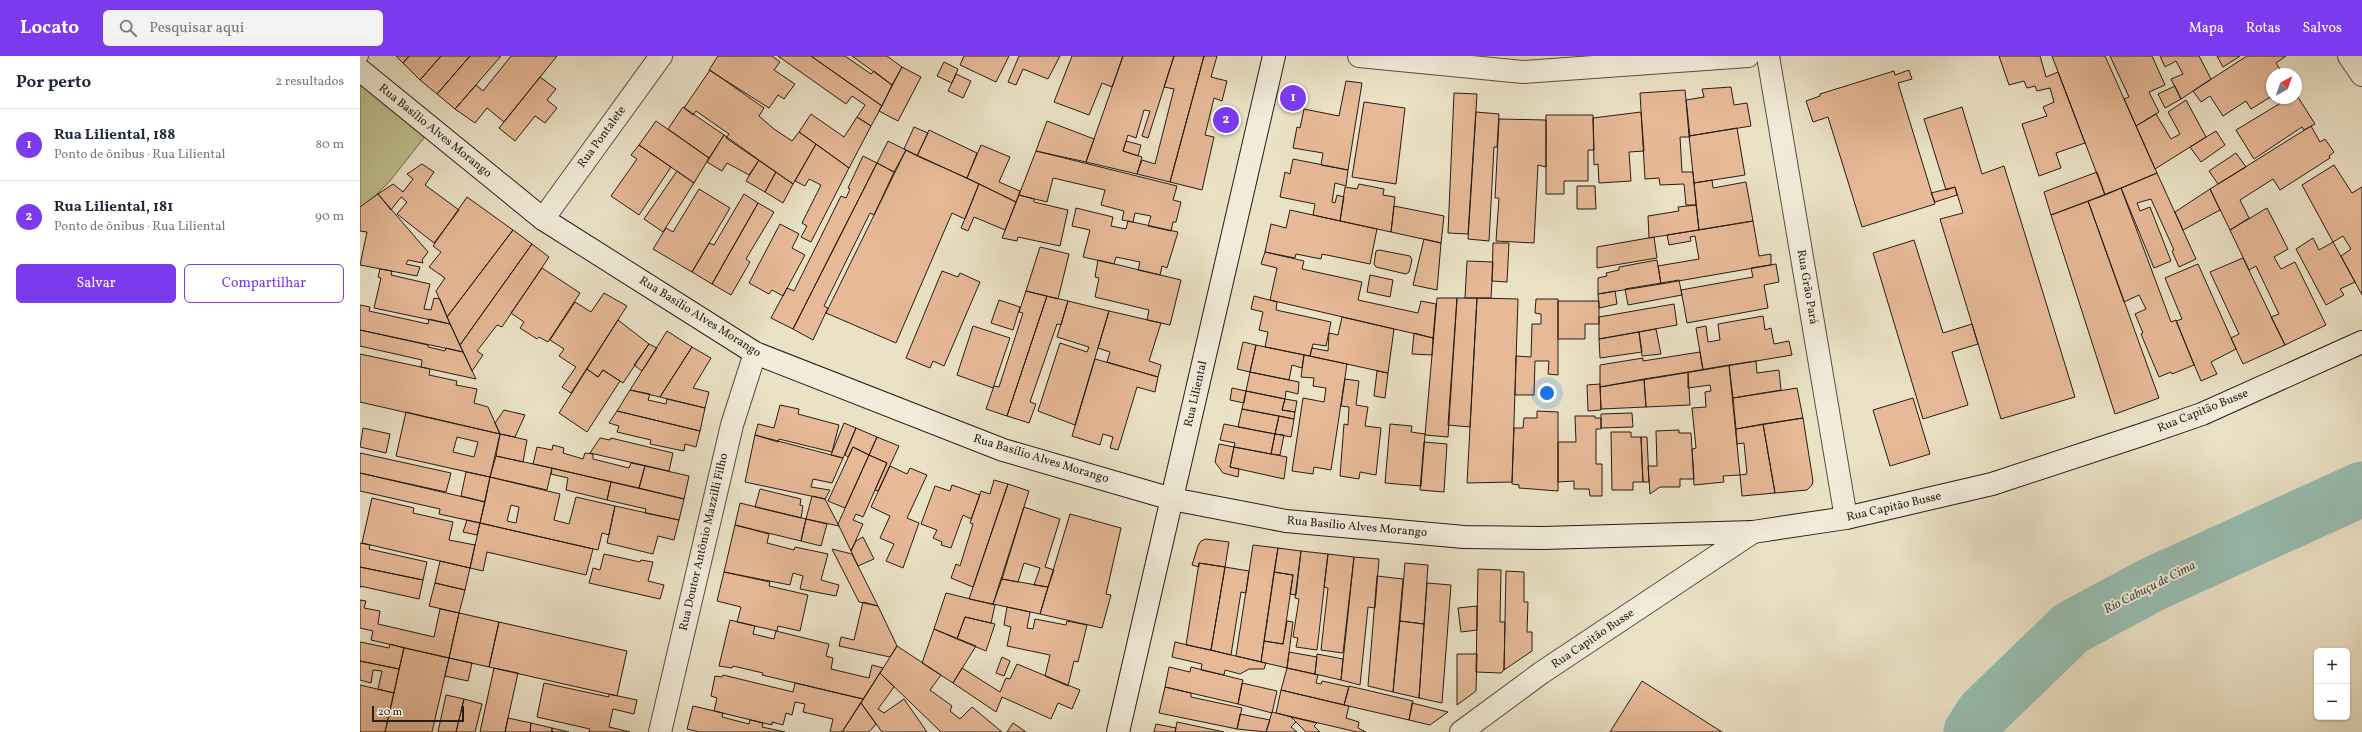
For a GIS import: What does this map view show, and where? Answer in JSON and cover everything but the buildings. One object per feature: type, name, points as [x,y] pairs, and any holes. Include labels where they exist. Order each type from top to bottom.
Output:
[{"type":"street","name":"Rua Pontalete","points":[[543,219],[662,56]]},
{"type":"street","name":"Rua Liliental","points":[[1118,732],[1274,56]]},
{"type":"street","points":[[1359,56],[1523,72],[1748,56]]},
{"type":"street","name":"Rua Grão Pará","points":[[1768,56],[1846,518]]},
{"type":"street","points":[[2349,56],[2362,75]]},
{"type":"street","name":"Rua Basílio Alves Morango","points":[[360,70],[543,219],[755,353],[1003,450],[1172,499],[1286,521],[1464,537],[1543,538],[1753,532]]},
{"type":"street","name":"Rua Capitão Busse","points":[[1469,730],[1541,673],[1753,532],[1846,518],[1992,484],[2141,436],[2202,414],[2362,342]]},
{"type":"street","name":"Rua Doutor Antônio Mazzilli Filho","points":[[660,732],[732,425],[755,353]]},
{"type":"green space","points":[[360,79],[427,134],[390,181],[360,211]]},
{"type":"waterway","name":"Rio Cabuçu de Cima","points":[[1971,732],[1983,713],[2071,628],[2153,584],[2362,489]]},
{"type":"place","name":"Rua Liliental, 188","points":[[1293,98]]},
{"type":"place","name":"Rua Liliental, 181","points":[[1226,120]]}]
